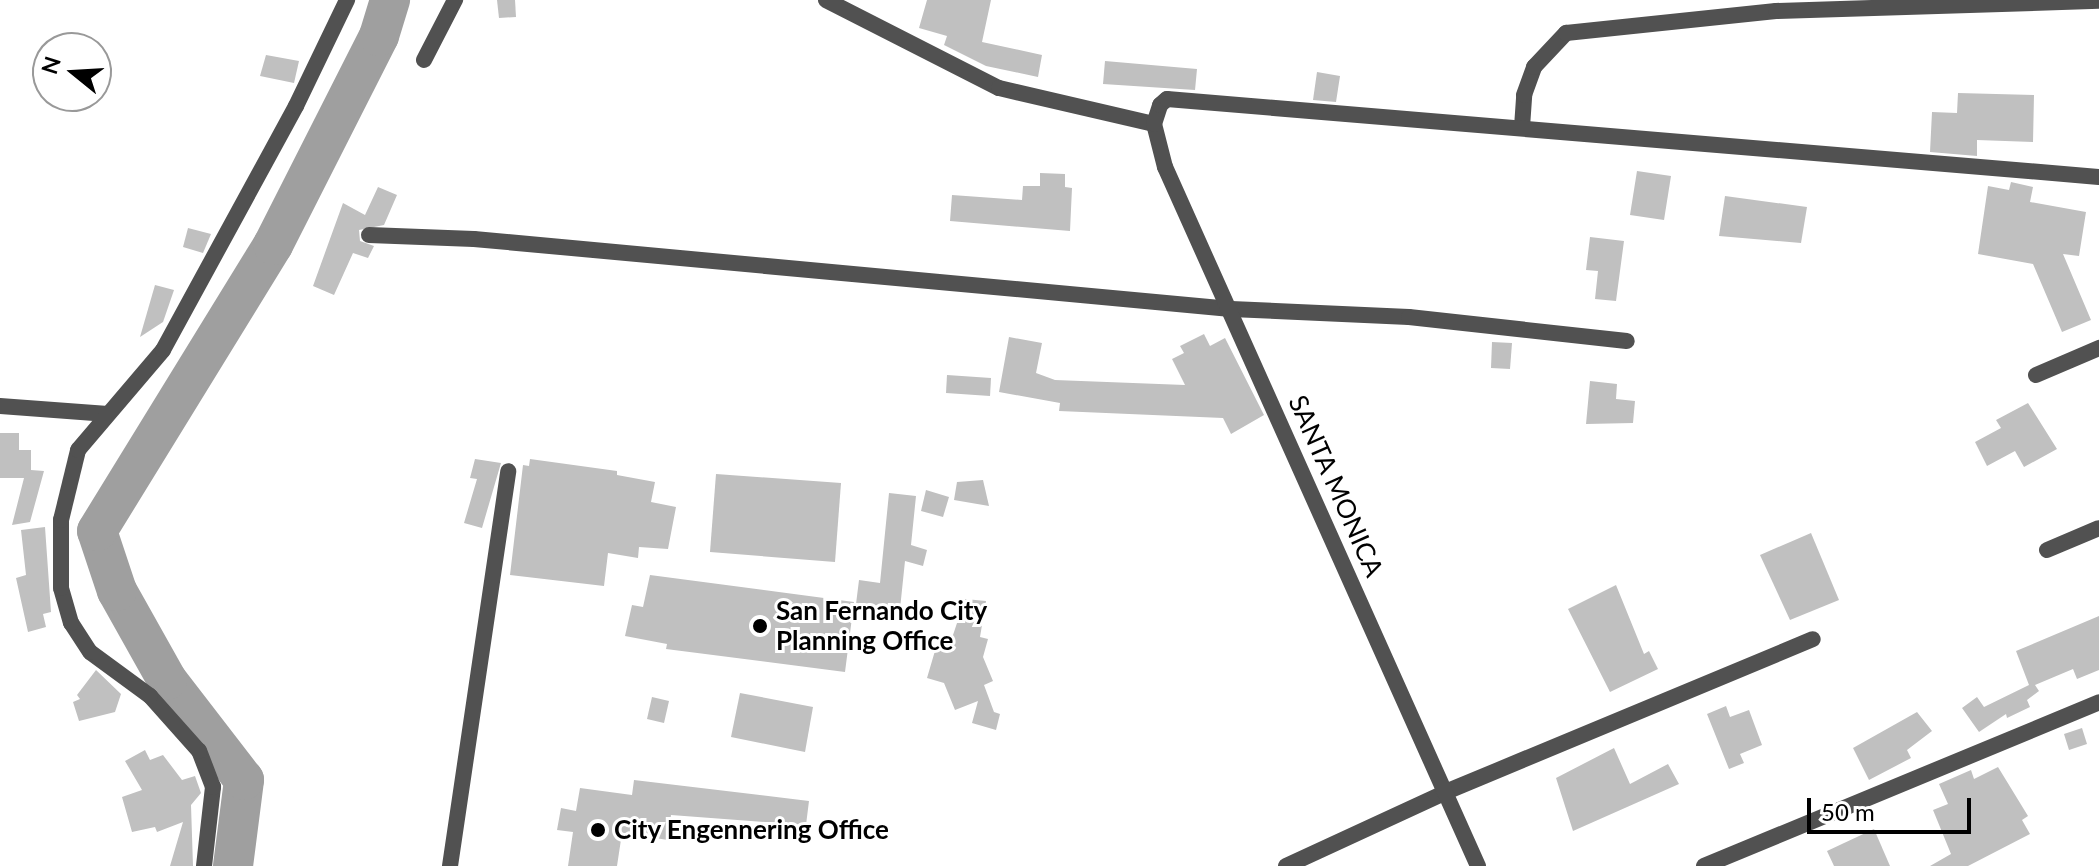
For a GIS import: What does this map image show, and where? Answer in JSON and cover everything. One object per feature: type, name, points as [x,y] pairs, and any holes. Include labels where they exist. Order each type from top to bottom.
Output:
[{"type":"street","points":[[204,866],[213,787],[199,751],[150,696],[90,652],[71,623],[61,588],[61,520],[78,450],[163,350],[296,106],[347,0]]},
{"type":"street","points":[[424,60],[455,0]]},
{"type":"street","points":[[826,0],[999,88],[1154,124],[1167,99],[2099,177]]},
{"type":"street","points":[[1522,127],[1524,95],[1534,67],[1566,33],[1776,6],[2099,1]]},
{"type":"street","name":"SANTA MONICA","points":[[1154,124],[1165,167],[1448,791],[1478,866]]},
{"type":"street","points":[[369,235],[474,239],[1231,309],[1346,312],[1627,341]]},
{"type":"street","points":[[2036,375],[2099,348]]},
{"type":"street","points":[[0,406],[108,414]]},
{"type":"street","points":[[450,866],[508,471]]},
{"type":"street","points":[[2047,550],[2099,528]]},
{"type":"street","points":[[1286,866],[1448,791],[1813,639]]},
{"type":"street","points":[[1704,866],[2099,702]]},
{"type":"building","points":[[497,0],[515,0],[516,17],[499,18]]},
{"type":"building","points":[[927,0],[991,0],[982,42],[1042,55],[1038,77],[986,66],[944,45],[947,36],[919,28]]},
{"type":"building","points":[[266,55],[299,61],[294,83],[260,76]]},
{"type":"building","points":[[1105,61],[1197,69],[1195,90],[1103,84]]},
{"type":"building","points":[[1317,72],[1340,76],[1336,102],[1313,100]]},
{"type":"building","points":[[1958,93],[2034,95],[2033,142],[1977,140],[1977,156],[1930,152],[1932,112],[1957,113]]},
{"type":"building","points":[[1637,171],[1671,176],[1664,220],[1630,215]]},
{"type":"building","points":[[1040,173],[1065,174],[1065,187],[1072,188],[1070,231],[950,221],[952,195],[1022,200],[1023,186],[1040,186]]},
{"type":"building","points":[[2011,182],[2033,187],[2030,202],[2086,212],[2079,256],[2063,254],[2091,320],[2062,332],[2033,264],[1978,254],[1988,186],[2009,190]]},
{"type":"building","points":[[378,187],[397,195],[384,225],[359,230],[360,241],[374,246],[368,258],[353,253],[334,295],[313,286],[343,203],[365,215]]},
{"type":"building","points":[[1725,196],[1807,207],[1801,243],[1719,236]]},
{"type":"building","points":[[188,228],[211,234],[203,253],[183,247]]},
{"type":"building","points":[[1590,237],[1624,241],[1616,301],[1595,299],[1598,271],[1586,270]]},
{"type":"building","points":[[155,285],[174,290],[163,322],[140,337]]},
{"type":"building","points":[[1204,334],[1210,346],[1225,338],[1264,415],[1231,434],[1223,418],[1059,411],[1060,403],[999,392],[1009,337],[1042,343],[1036,373],[1055,380],[1185,385],[1172,359],[1184,353],[1180,346]]},
{"type":"building","points":[[1492,342],[1512,343],[1510,369],[1491,368]]},
{"type":"building","points":[[947,375],[991,378],[990,396],[946,393]]},
{"type":"building","points":[[1590,381],[1617,384],[1616,399],[1635,401],[1633,423],[1586,424]]},
{"type":"building","points":[[2028,403],[2057,449],[2024,467],[2015,451],[1987,466],[1975,442],[2001,428],[1996,420]]},
{"type":"building","points":[[0,433],[19,433],[19,450],[31,450],[31,470],[44,471],[30,522],[12,525],[24,478],[0,478]]},
{"type":"building","points":[[475,459],[501,463],[482,528],[464,523],[477,479],[470,478]]},
{"type":"building","points":[[530,459],[617,471],[617,475],[655,482],[651,502],[676,507],[668,549],[639,547],[638,558],[608,553],[604,586],[510,575],[523,465],[529,466]]},
{"type":"building","points":[[716,474],[841,483],[835,562],[710,552]]},
{"type":"building","points":[[983,480],[989,506],[954,500],[957,482]]},
{"type":"building","points":[[926,490],[949,497],[943,517],[921,511]]},
{"type":"building","points":[[889,493],[916,496],[911,545],[927,550],[923,566],[905,561],[900,609],[856,604],[859,580],[880,583]]},
{"type":"building","points":[[45,527],[51,612],[43,614],[46,627],[28,632],[16,578],[26,575],[21,530]]},
{"type":"building","points":[[1811,533],[1839,600],[1790,620],[1760,555]]},
{"type":"building","name":"San Fernando City Planning Office","points":[[650,575],[854,602],[845,672],[666,649],[667,644],[625,636],[632,605],[643,607]]},
{"type":"building","points":[[1616,585],[1644,654],[1649,651],[1658,669],[1610,692],[1568,609]]},
{"type":"building","points":[[965,599],[986,601],[980,637],[988,639],[983,657],[993,681],[984,685],[994,712],[1000,714],[996,730],[972,723],[978,701],[955,710],[944,683],[927,678],[937,644],[949,647],[959,617],[963,618]]},
{"type":"building","points":[[2099,616],[2099,670],[2077,679],[2073,669],[2035,685],[2039,691],[2027,700],[2030,707],[2007,718],[2006,714],[1979,732],[1962,708],[1977,697],[1984,707],[2029,685],[2016,651]]},
{"type":"building","points":[[96,670],[121,694],[115,712],[79,721],[73,702],[80,699],[77,695]]},
{"type":"building","points":[[740,693],[813,707],[805,752],[731,737]]},
{"type":"building","points":[[652,697],[669,701],[664,723],[647,719]]},
{"type":"building","points":[[1726,706],[1730,717],[1749,710],[1762,745],[1740,754],[1744,763],[1729,769],[1707,714]]},
{"type":"building","points":[[1917,712],[1932,731],[1907,750],[1911,758],[1869,780],[1853,748]]},
{"type":"building","points":[[2082,728],[2087,744],[2069,750],[2064,734]]},
{"type":"building","points":[[1614,748],[1630,784],[1668,764],[1679,784],[1573,831],[1556,778]]},
{"type":"building","points":[[145,750],[150,760],[163,755],[182,780],[195,776],[201,793],[191,805],[193,866],[170,866],[183,822],[157,832],[155,827],[132,832],[122,797],[142,790],[125,761]]},
{"type":"building","points":[[1998,767],[2028,816],[2022,820],[2030,834],[1968,866],[1930,866],[1951,854],[1933,810],[1948,804],[1939,784],[1971,770],[1974,779]]},
{"type":"building","points":[[634,780],[809,801],[806,825],[671,815],[668,840],[622,833],[617,866],[568,866],[573,832],[557,830],[561,808],[576,811],[580,788],[632,795]]},
{"type":"building","points":[[1874,829],[1890,866],[1834,866],[1827,851]]},
{"type":"waterway","points":[[233,866],[244,780],[167,680],[117,591],[97,531],[273,245],[379,36],[390,0]]},
{"type":"place","name":"San Fernando City Planning Office","points":[[760,626]]},
{"type":"place","name":"City Engennering Office","points":[[598,830]]}]
